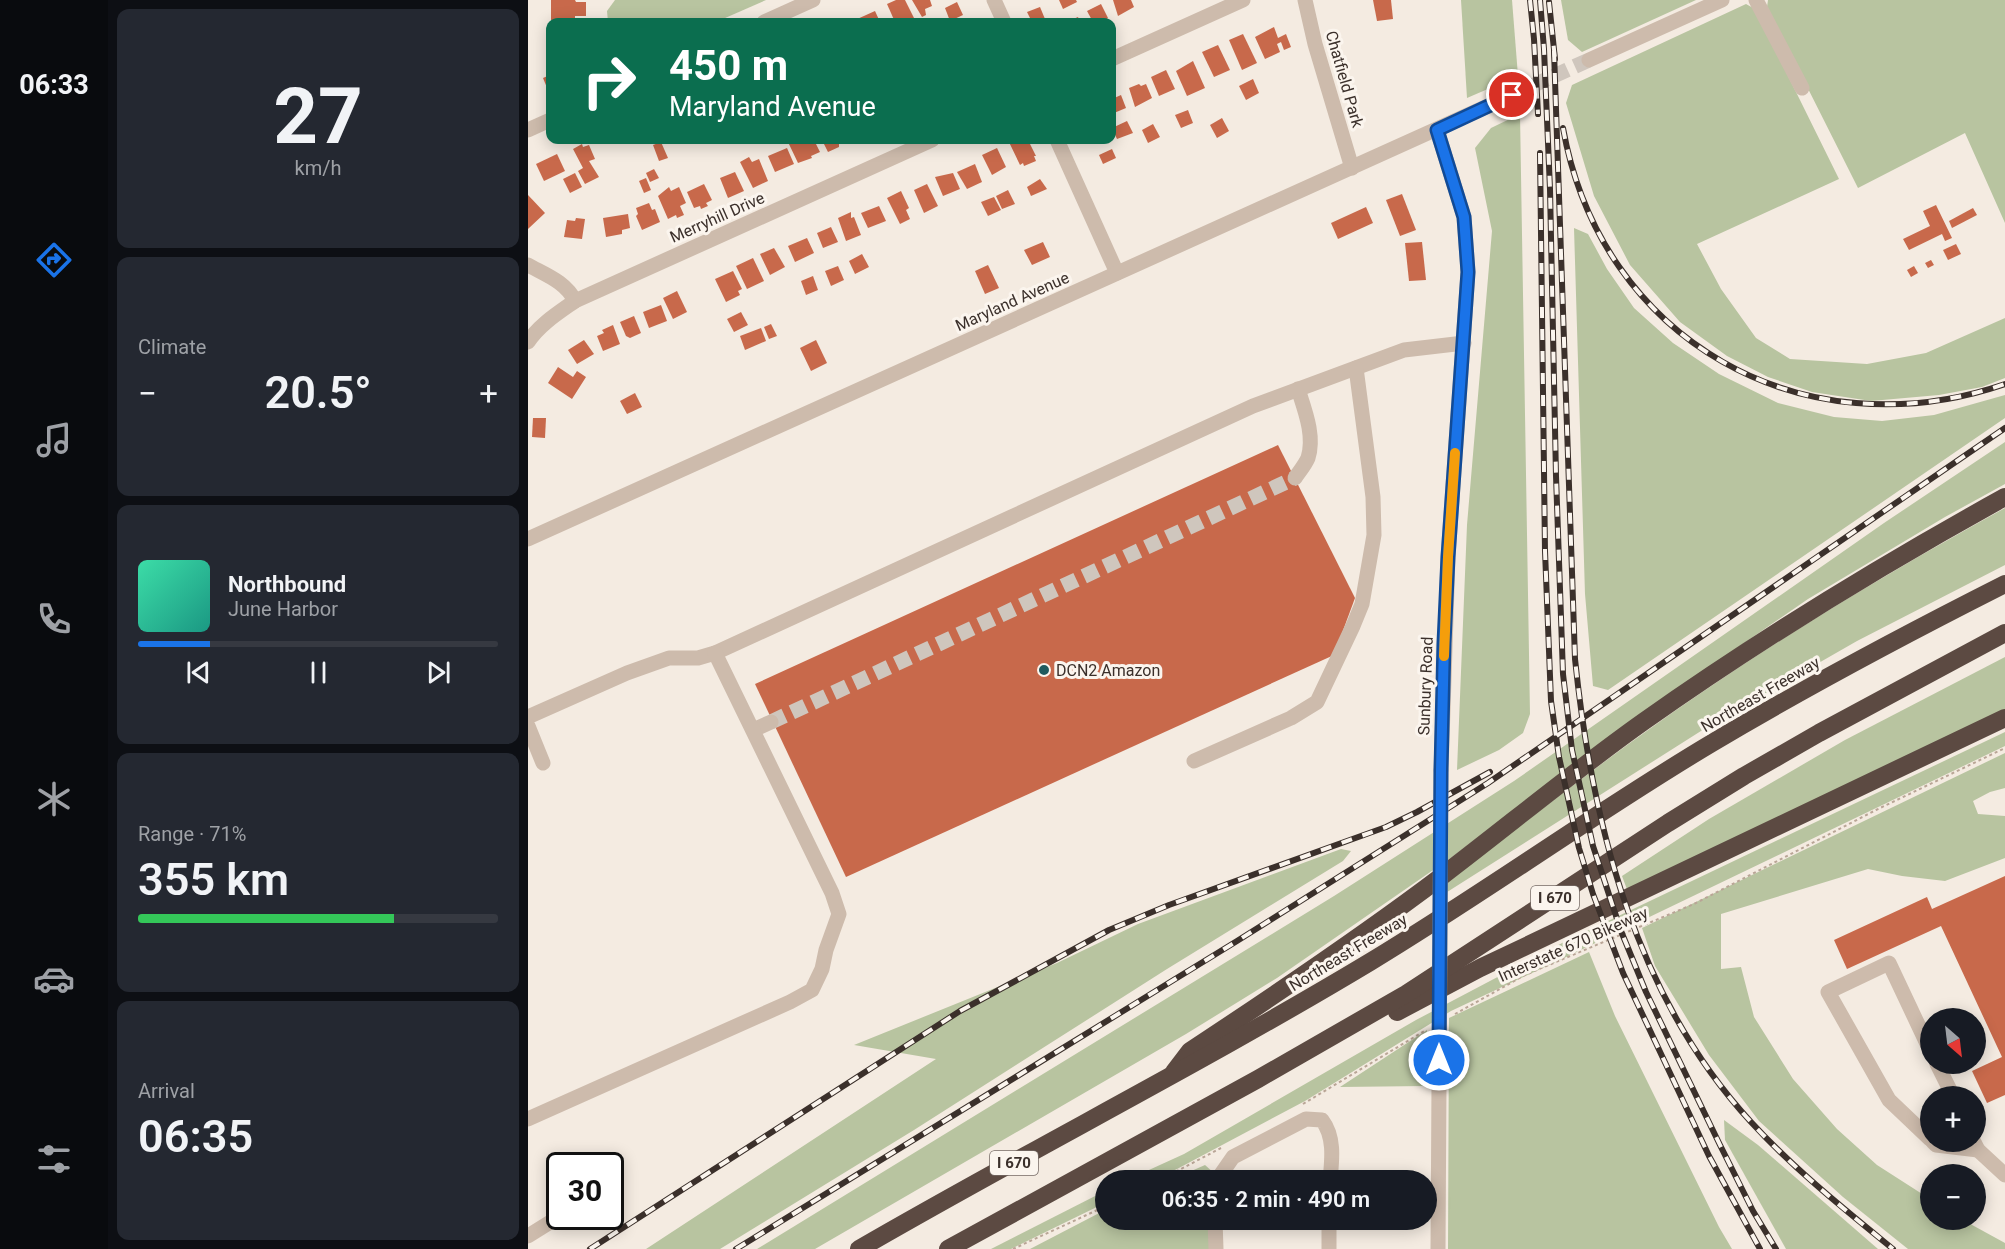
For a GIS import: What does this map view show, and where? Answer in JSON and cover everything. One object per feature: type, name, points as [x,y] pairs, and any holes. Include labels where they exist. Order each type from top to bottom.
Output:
[{"type":"highway","points":[[1169,1078],[1190,1052],[1342,948],[1441,876],[1642,723],[1841,591],[2005,497]]},
{"type":"highway","name":"Northeast Freeway","points":[[859,1249],[1305,1001],[1421,930],[1711,744],[1875,652],[2005,584]]},
{"type":"highway","name":"I 670","points":[[948,1249],[1258,1079],[1406,994],[1744,776],[2005,633]]},
{"type":"highway","points":[[1105,1162],[1237,1099],[1480,968],[2005,718]]},
{"type":"street","points":[[773,18],[813,0]]},
{"type":"street","points":[[994,0],[1002,18]]},
{"type":"street","points":[[1116,57],[1243,0]]},
{"type":"street","name":"Chatfield Park","points":[[1305,0],[1315,44],[1352,168]]},
{"type":"street","points":[[1589,60],[1722,0]]},
{"type":"street","points":[[1756,0],[1802,88]]},
{"type":"street","name":"Maryland Avenue","points":[[530,533],[1512,95]]},
{"type":"street","points":[[528,130],[546,122]]},
{"type":"street","name":"Sunbury Road","points":[[1437,130],[1464,217],[1468,281],[1448,557],[1441,770],[1438,1249]]},
{"type":"street","name":"Merryhill Drive","points":[[528,342],[533,334],[574,301],[923,144]]},
{"type":"street","points":[[1059,144],[1117,273]]},
{"type":"street","points":[[528,266],[561,283],[570,291],[574,301]]},
{"type":"street","points":[[528,717],[627,673],[669,658],[698,658],[715,653],[1242,410],[1404,350],[1464,343]]},
{"type":"street","points":[[1194,761],[1291,718],[1317,702],[1353,626],[1362,604],[1374,535],[1373,497],[1356,368]]},
{"type":"street","points":[[1295,478],[1307,460],[1311,443],[1299,389]]},
{"type":"street","points":[[528,1119],[790,1002],[812,990],[822,969],[839,914],[832,893],[715,653]]},
{"type":"street","points":[[753,730],[771,722]]},
{"type":"street","points":[[528,726],[543,763]]},
{"type":"street","points":[[1920,1029],[1889,963],[1828,992],[1889,1100],[1920,1129]]},
{"type":"street","points":[[1224,1170],[1233,1157],[1306,1119],[1322,1120],[1330,1130],[1331,1170]]},
{"type":"street","points":[[1982,1152],[2005,1175]]},
{"type":"street","points":[[528,1236],[546,1225]]},
{"type":"street","points":[[1215,1230],[1216,1249]]},
{"type":"street","points":[[1329,1230],[1329,1249]]},
{"type":"path","name":"Interstate 670 Bikeway","points":[[1454,1014],[1525,975],[1694,904],[1876,810],[2005,748]]},
{"type":"path","points":[[1295,1108],[1434,1025]]},
{"type":"path","points":[[1179,1170],[1222,1147]]},
{"type":"path","points":[[1013,1249],[1095,1211]]},
{"type":"green space","points":[[615,0],[766,0],[725,18],[608,18],[607,11]]},
{"type":"green space","points":[[1461,0],[1512,0],[1518,76],[1467,98]]},
{"type":"green space","points":[[1561,0],[1696,0],[1582,52],[1568,40]]},
{"type":"green space","points":[[1768,0],[2005,0],[2005,223],[1965,133],[1858,188],[1767,7]]},
{"type":"green space","points":[[1746,4],[1755,9],[1839,179],[1697,244],[1721,289],[1756,338],[1790,359],[1867,364],[1926,353],[2005,318],[2005,378],[1982,387],[1939,395],[1871,401],[1812,392],[1768,377],[1727,356],[1680,322],[1630,265],[1594,196],[1566,103],[1572,85]]},
{"type":"green space","points":[[1520,114],[1530,714],[1523,733],[1499,750],[1457,770],[1467,525],[1492,231],[1475,148],[1491,128]]},
{"type":"green space","points":[[1574,228],[1588,234],[1607,269],[1634,308],[1673,343],[1719,374],[1778,403],[1834,417],[1882,421],[1934,415],[2005,395],[2005,418],[1608,690],[1593,686],[1585,594]]},
{"type":"green space","points":[[2005,442],[2005,484],[1808,599],[1630,722],[1452,857],[1277,978],[1186,1034],[815,1249],[757,1249],[1334,896],[1514,781],[1884,523]]},
{"type":"green space","points":[[2005,508],[2005,565],[1857,641],[1712,724],[1444,894],[1440,888],[1600,765],[1698,695],[1849,598]]},
{"type":"green space","points":[[2005,657],[2005,710],[1628,892],[1622,876],[1709,819],[1845,740]]},
{"type":"green space","points":[[2005,732],[2005,746],[1451,1011],[1305,1101],[1177,1169],[1149,1170],[1184,1154],[1416,1020],[1566,941]]},
{"type":"green space","points":[[2005,753],[2005,788],[1990,792],[1973,801],[1978,814],[2005,816],[2005,858],[1945,881],[1868,869],[1721,914],[1721,969],[1741,967],[1754,1017],[1793,1079],[1837,1129],[1877,1165],[1920,1193],[1920,1230],[1981,1230],[2005,1243],[2005,1249],[1908,1249],[1843,1197],[1759,1121],[1709,1055],[1655,966],[1642,928]]},
{"type":"green space","points":[[1341,849],[1351,851],[1343,861],[720,1249],[646,1249],[936,1059],[854,1045],[1057,963],[1138,924]]},
{"type":"green space","points":[[1589,952],[1615,1016],[1732,1249],[1448,1249],[1449,1018]]},
{"type":"green space","points":[[1427,1030],[1426,1086],[1340,1087]]},
{"type":"green space","points":[[1724,1120],[1758,1145],[1878,1249],[1786,1249],[1725,1140]]},
{"type":"green space","points":[[1205,1165],[1211,1170],[1194,1170]]},
{"type":"green space","points":[[1095,1196],[1095,1208],[1011,1249],[991,1249]]},
{"type":"green space","points":[[1095,1215],[1095,1230],[1215,1230],[1215,1249],[1030,1249]]},
{"type":"building","points":[[551,0],[586,2],[586,16],[551,18]]},
{"type":"building","points":[[896,0],[905,0],[914,18],[893,18],[887,4]]},
{"type":"building","points":[[912,0],[930,0],[932,6],[925,9],[926,15],[922,17]]},
{"type":"building","points":[[1059,0],[1076,0],[1077,2],[1063,9]]},
{"type":"building","points":[[1113,0],[1131,0],[1134,7],[1118,16]]},
{"type":"building","points":[[1373,0],[1391,0],[1393,19],[1377,21]]},
{"type":"building","points":[[957,2],[963,15],[949,18],[945,8]]},
{"type":"building","points":[[1101,4],[1108,18],[1091,18],[1087,11]]},
{"type":"building","points":[[1040,7],[1045,18],[1030,18],[1027,12]]},
{"type":"building","points":[[875,11],[878,18],[859,18]]},
{"type":"building","points":[[1274,27],[1278,38],[1286,34],[1291,47],[1284,50],[1281,42],[1277,44],[1280,52],[1265,59],[1255,37]]},
{"type":"building","points":[[1243,34],[1257,63],[1242,70],[1229,40]]},
{"type":"building","points":[[1218,45],[1230,70],[1214,77],[1202,52]]},
{"type":"building","points":[[1193,61],[1205,88],[1187,96],[1176,71]]},
{"type":"building","points":[[1166,70],[1175,89],[1159,96],[1151,77]]},
{"type":"building","points":[[1253,79],[1259,93],[1246,100],[1239,86]]},
{"type":"building","points":[[1139,84],[1141,86],[1146,84],[1152,98],[1135,107],[1129,88]]},
{"type":"building","points":[[1121,95],[1126,108],[1116,112],[1116,97]]},
{"type":"building","points":[[1188,110],[1193,123],[1181,128],[1175,115]]},
{"type":"building","points":[[1222,118],[1229,131],[1217,138],[1210,125]]},
{"type":"building","points":[[1127,121],[1133,133],[1117,139],[1116,126]]},
{"type":"building","points":[[1153,124],[1160,137],[1148,143],[1142,130]]},
{"type":"building","points":[[582,144],[583,147],[589,145],[595,159],[589,161],[599,177],[585,184],[578,171],[583,168],[573,149]]},
{"type":"building","points":[[662,144],[668,158],[659,161],[653,145]]},
{"type":"building","points":[[789,144],[816,144],[820,152],[798,163]]},
{"type":"building","points":[[824,144],[839,144],[839,147],[828,152]]},
{"type":"building","points":[[1010,144],[1030,144],[1036,156],[1034,156],[1036,161],[1024,166],[1023,163],[1020,165]]},
{"type":"building","points":[[787,148],[794,164],[775,172],[768,156]]},
{"type":"building","points":[[997,148],[1006,167],[992,175],[982,155]]},
{"type":"building","points":[[1112,149],[1116,158],[1103,164],[1099,155]]},
{"type":"building","points":[[557,154],[565,171],[544,181],[536,164]]},
{"type":"building","points":[[749,157],[752,162],[759,159],[768,181],[753,188],[740,162]]},
{"type":"building","points":[[975,164],[982,182],[967,189],[957,172]]},
{"type":"building","points":[[654,169],[659,178],[650,182],[646,173]]},
{"type":"building","points":[[735,172],[744,191],[728,198],[720,178]]},
{"type":"building","points":[[575,173],[582,187],[570,193],[563,179]]},
{"type":"building","points":[[953,173],[960,189],[943,196],[935,177]]},
{"type":"building","points":[[646,178],[651,190],[644,193],[639,181]]},
{"type":"building","points":[[1040,179],[1047,189],[1031,196],[1027,187]]},
{"type":"building","points":[[704,184],[712,200],[706,203],[708,206],[701,209],[700,206],[694,208],[687,192]]},
{"type":"building","points":[[927,184],[938,206],[924,213],[914,190]]},
{"type":"building","points":[[669,187],[671,191],[679,187],[686,203],[680,206],[684,215],[677,218],[676,215],[668,219],[658,196]]},
{"type":"building","points":[[1008,190],[1015,204],[1002,209],[996,196]]},
{"type":"building","points":[[901,191],[909,208],[906,210],[910,219],[900,224],[887,198]]},
{"type":"building","points":[[1402,194],[1416,230],[1400,236],[1386,200]]},
{"type":"building","points":[[528,195],[545,213],[528,229]]},
{"type":"building","points":[[994,197],[1001,210],[988,216],[981,202]]},
{"type":"building","points":[[649,203],[652,210],[655,209],[660,222],[642,230],[636,216],[638,214],[636,208]]},
{"type":"building","points":[[1936,205],[1952,238],[1945,241],[1942,234],[1909,250],[1903,239],[1930,226],[1923,211]]},
{"type":"building","points":[[879,206],[886,221],[868,228],[861,213]]},
{"type":"building","points":[[1366,207],[1373,223],[1338,239],[1331,223]]},
{"type":"building","points":[[1973,208],[1977,215],[1952,228],[1949,221]]},
{"type":"building","points":[[851,212],[851,218],[854,217],[861,235],[846,241],[838,218]]},
{"type":"building","points":[[628,214],[630,228],[622,230],[622,234],[606,237],[603,218]]},
{"type":"building","points":[[576,218],[585,219],[582,239],[564,237],[567,220],[575,221]]},
{"type":"building","points":[[831,227],[838,242],[823,248],[817,233]]},
{"type":"building","points":[[807,238],[814,253],[795,262],[788,246]]},
{"type":"building","points":[[1043,242],[1050,257],[1032,265],[1024,250]]},
{"type":"building","points":[[1422,242],[1426,280],[1409,281],[1405,243]]},
{"type":"building","points":[[1956,244],[1961,254],[1948,260],[1943,250]]},
{"type":"building","points":[[774,248],[785,267],[770,275],[760,254]]},
{"type":"building","points":[[862,254],[869,267],[855,274],[849,261]]},
{"type":"building","points":[[753,258],[764,281],[747,289],[736,266]]},
{"type":"building","points":[[1931,260],[1934,265],[1928,268],[1925,263]]},
{"type":"building","points":[[988,265],[999,288],[985,294],[975,271]]},
{"type":"building","points":[[838,266],[844,280],[831,286],[825,271]]},
{"type":"building","points":[[1914,266],[1918,273],[1911,277],[1907,270]]},
{"type":"building","points":[[733,271],[742,289],[738,291],[740,295],[726,302],[715,279]]},
{"type":"building","points":[[813,276],[818,290],[806,295],[801,281]]},
{"type":"building","points":[[677,291],[687,312],[673,319],[663,298]]},
{"type":"building","points":[[661,305],[667,321],[649,328],[643,312]]},
{"type":"building","points":[[741,312],[748,325],[734,332],[727,319]]},
{"type":"building","points":[[634,316],[641,333],[630,338],[626,336],[620,322]]},
{"type":"building","points":[[771,324],[777,336],[769,339],[764,327]]},
{"type":"building","points":[[613,325],[620,344],[603,351],[597,336],[604,333],[602,330]]},
{"type":"building","points":[[761,328],[766,341],[745,350],[740,336]]},
{"type":"building","points":[[584,340],[594,354],[577,364],[568,350]]},
{"type":"building","points":[[816,340],[827,363],[811,371],[800,348]]},
{"type":"building","points":[[558,367],[573,377],[577,371],[586,377],[572,399],[548,383]]},
{"type":"building","points":[[635,393],[642,407],[627,414],[620,401]]},
{"type":"building","points":[[533,418],[546,418],[545,438],[532,437]]},
{"type":"building","name":"DCN2 Amazon","points":[[1278,445],[1355,598],[1334,655],[846,877],[755,684]]},
{"type":"building","points":[[2005,876],[2005,1095],[1987,1103],[1986,1086],[1979,1086],[1973,1074],[1986,1074],[1986,1064],[2002,1057],[1986,1023],[1986,1008],[1979,1008],[1941,926],[1847,969],[1834,940],[1927,897],[1932,909]]},
{"type":"tunnel","points":[[1512,95],[1589,60]]},
{"type":"tunnel","points":[[771,722],[1295,478]]},
{"type":"railway","points":[[1530,0],[1538,114]]},
{"type":"railway","points":[[1540,0],[1550,189],[1563,674],[1572,750],[1593,846],[1621,931],[1646,992],[1720,1145],[1753,1211],[1776,1249]]},
{"type":"railway","points":[[1549,2],[1555,59]]},
{"type":"railway","points":[[1554,51],[1575,659],[1593,783],[1608,845],[1626,905],[1649,964],[1677,1020],[1711,1073],[1751,1122],[1784,1156],[1893,1249]]},
{"type":"railway","points":[[1563,128],[1585,203],[1620,268],[1666,321],[1722,362],[1786,389],[1856,403],[1930,402],[2005,384]]},
{"type":"railway","points":[[1540,153],[1545,551],[1551,701],[1559,757],[1579,848],[1593,894],[1623,973],[1709,1156],[1760,1249]]},
{"type":"railway","points":[[736,1249],[1237,941],[1488,783],[2005,428]]},
{"type":"railway","points":[[590,1249],[960,1011],[1109,930],[1169,905],[1386,827],[1490,772]]},
{"type":"slow traffic","points":[[1444,656],[1455,453]]},
{"type":"place","name":"DCN2 Amazon","points":[[1044,670]]},
{"type":"route","points":[[1439,1060],[1444,643],[1455,452],[1468,289],[1468,248],[1464,217],[1437,130],[1512,95]]}]
